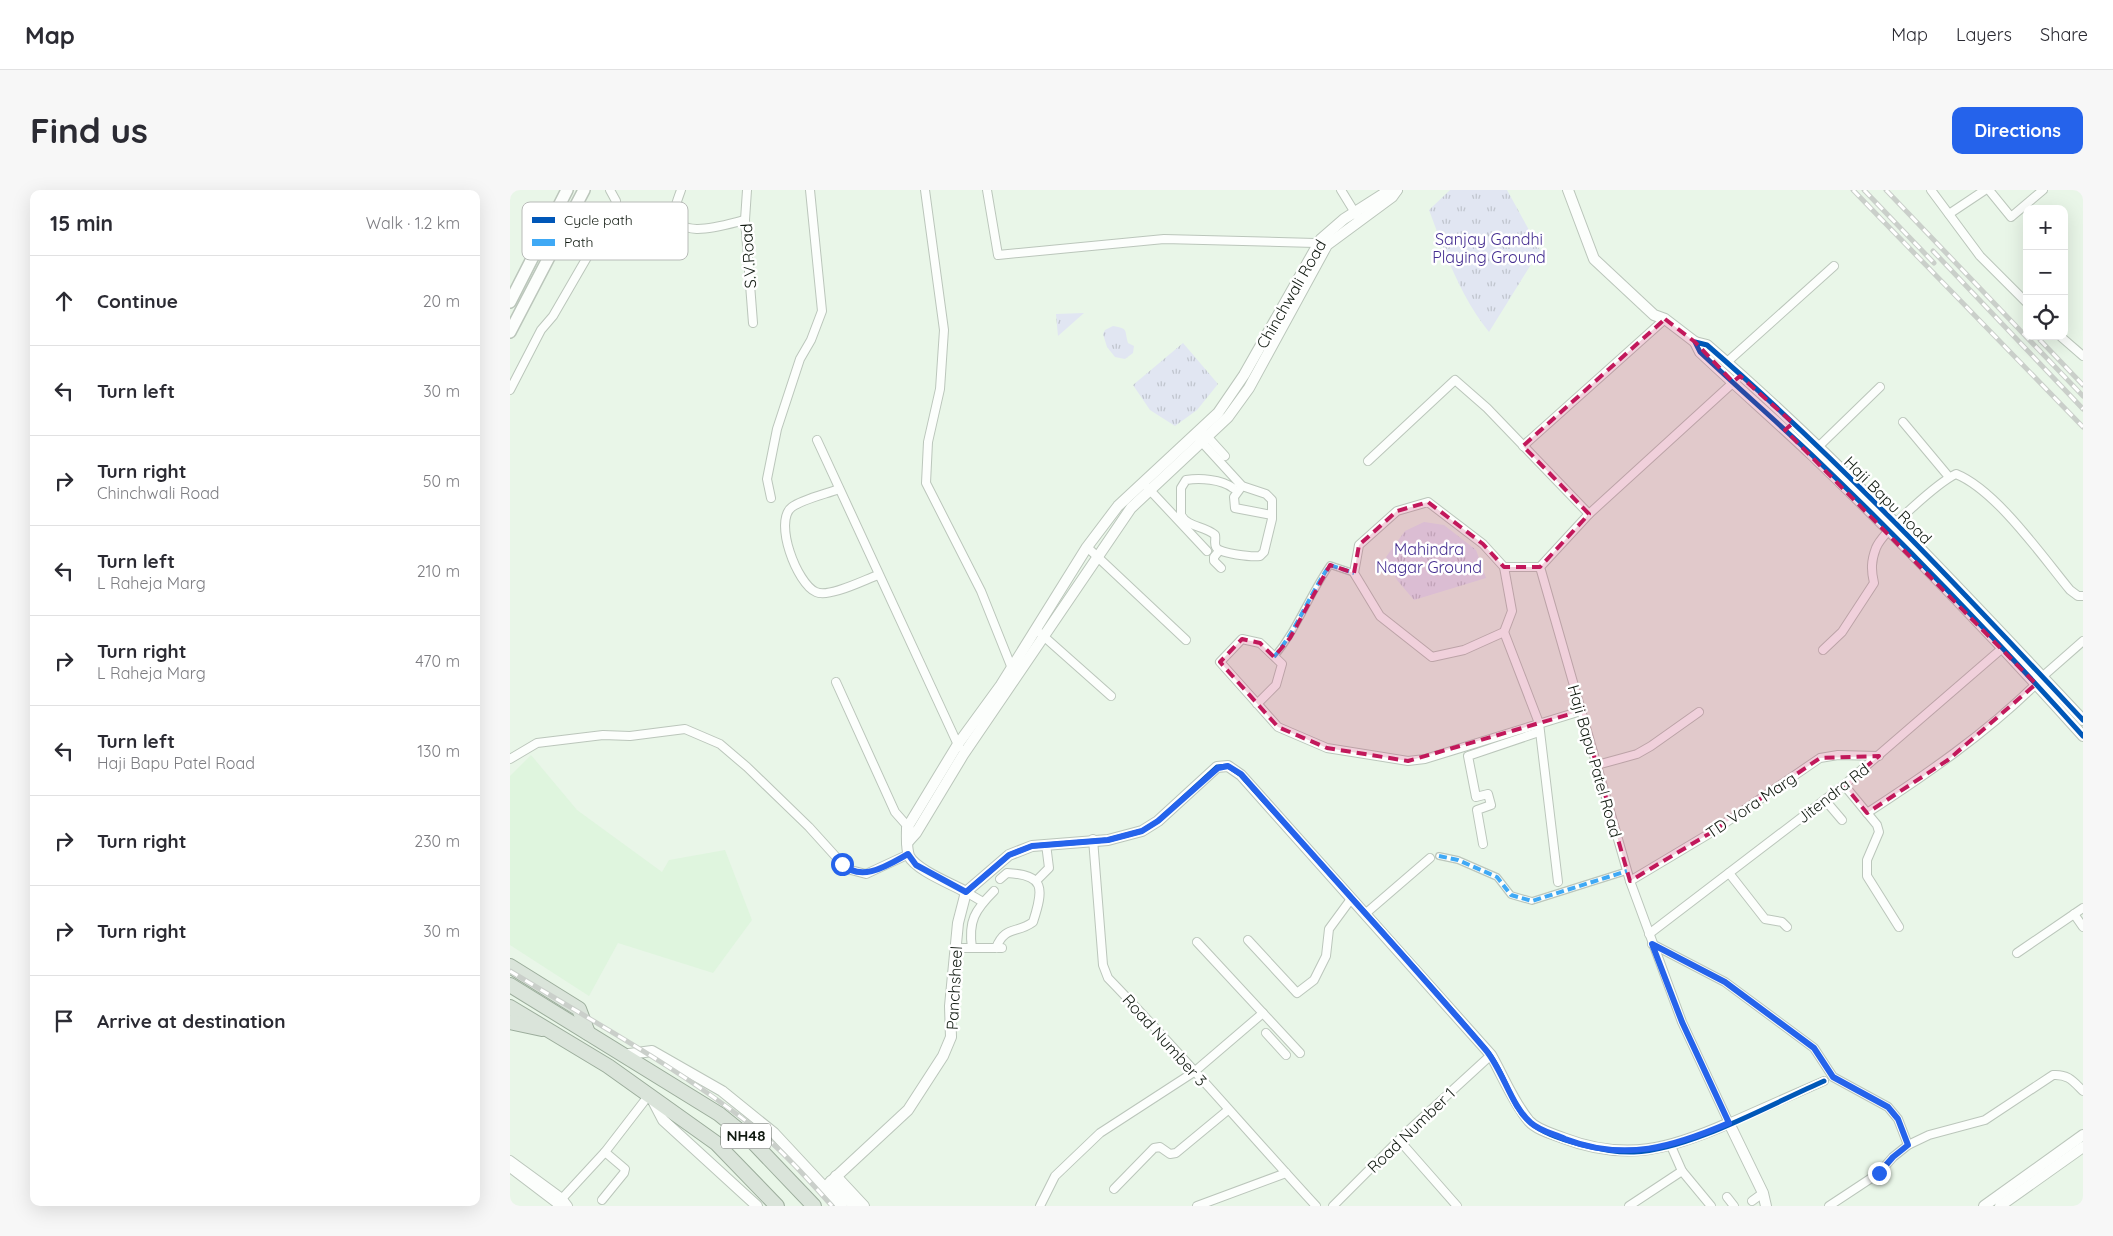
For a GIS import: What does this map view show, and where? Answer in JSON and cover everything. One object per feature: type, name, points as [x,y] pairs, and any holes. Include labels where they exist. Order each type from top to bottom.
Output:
[{"type":"highway","points":[[510,966],[579,1009],[588,1032]]},
{"type":"highway","name":"NH48","points":[[510,985],[719,1114],[751,1140],[814,1206]]},
{"type":"highway","name":"NH48","points":[[510,1007],[608,1066],[716,1143],[777,1206]]},
{"type":"highway","points":[[510,1022],[548,1029]]},
{"type":"main road","points":[[578,202],[584,190]]},
{"type":"main road","points":[[510,302],[531,260]]},
{"type":"main road","points":[[510,332],[548,260]]},
{"type":"street","points":[[610,190],[616,202]]},
{"type":"street","points":[[677,202],[681,190]]},
{"type":"street","name":"S.V.Road","points":[[747,190],[745,220],[753,323]]},
{"type":"street","points":[[771,498],[767,479],[777,429],[800,359],[811,340],[822,311],[810,190]]},
{"type":"street","points":[[925,190],[944,330],[940,389],[928,442],[926,483],[981,592],[1016,678]]},
{"type":"street","points":[[988,190],[998,255],[1164,239],[1322,245]]},
{"type":"street","points":[[1341,190],[1357,216]]},
{"type":"street","name":"Chinchwali Road","points":[[1201,435],[1269,342],[1322,245],[1344,219],[1357,216],[1388,191],[1397,190]]},
{"type":"street","name":"Haji Bapu Road","points":[[1568,190],[1594,259],[1654,315],[1665,319],[1710,355],[1815,451],[2006,645],[2071,715],[2083,736]]},
{"type":"street","points":[[1931,190],[1980,256],[2023,299]]},
{"type":"street","points":[[1949,214],[1985,190]]},
{"type":"street","points":[[1990,190],[2011,217],[2043,190]]},
{"type":"street","points":[[688,228],[704,229],[745,220]]},
{"type":"street","points":[[510,390],[541,330],[553,316],[585,260]]},
{"type":"street","points":[[1726,363],[1834,266]]},
{"type":"street","points":[[1523,446],[1665,319]]},
{"type":"street","points":[[2065,340],[2083,356]]},
{"type":"street","points":[[911,831],[1045,637],[1131,508],[1147,487],[1201,435],[1228,417],[1249,388],[1269,342]]},
{"type":"street","name":"Haji Bapu Road","points":[[1710,355],[1726,363],[1736,379]]},
{"type":"street","points":[[1504,567],[1540,567],[1589,514],[1736,379]]},
{"type":"street","points":[[1368,461],[1455,380],[1487,408],[1589,514]]},
{"type":"street","points":[[1815,451],[1880,387]]},
{"type":"street","points":[[1903,422],[1949,477]]},
{"type":"street","points":[[1201,435],[1225,456]]},
{"type":"street","points":[[1201,435],[1242,486],[1266,494],[1272,500],[1272,515],[1264,552],[1260,556],[1248,557],[1219,551],[1215,546],[1214,535],[1208,528],[1192,525],[1180,515],[1181,488],[1186,480],[1198,478],[1227,484],[1233,488]]},
{"type":"street","points":[[817,440],[963,755]]},
{"type":"street","points":[[1822,650],[1842,632],[1874,583],[1870,564],[1876,546],[1924,498],[1949,477],[1956,474],[1985,491],[2020,529],[2070,590],[2078,596],[2083,596]]},
{"type":"street","points":[[1242,486],[1234,497],[1235,508],[1272,515]]},
{"type":"street","points":[[983,902],[916,865],[908,854],[907,843],[911,831],[958,744],[1002,685],[1087,548],[1118,506],[1147,487]]},
{"type":"street","points":[[1147,487],[1208,551]]},
{"type":"street","points":[[839,489],[792,507],[785,518],[785,536],[795,564],[804,583],[816,592],[828,593],[878,575]]},
{"type":"street","points":[[1354,573],[1359,545],[1397,511],[1428,502],[1483,544],[1504,567],[1512,611],[1504,632],[1539,722],[1558,882]]},
{"type":"street","points":[[1087,548],[1186,640]]},
{"type":"street","points":[[1219,551],[1214,557],[1214,561],[1221,568]]},
{"type":"street","points":[[1274,657],[1290,638],[1307,607],[1314,588],[1330,565],[1354,573],[1380,616],[1432,657],[1464,650],[1504,632]]},
{"type":"street","name":"Haji Bapu Patel Road","points":[[1540,567],[1627,871],[1652,944],[1682,1022],[1763,1193],[1766,1206]]},
{"type":"street","points":[[1035,629],[1111,696]]},
{"type":"street","points":[[1257,704],[1276,684],[1282,664],[1260,643],[1242,639],[1220,662],[1257,704],[1278,727],[1327,748],[1408,761],[1425,759],[1539,722],[1580,711]]},
{"type":"street","points":[[1868,813],[1948,760],[2012,707],[2037,678],[2083,641]]},
{"type":"street","name":"Jitendra Rd","points":[[1649,934],[1844,785],[2006,645]]},
{"type":"street","points":[[836,682],[895,812],[911,831]]},
{"type":"street","points":[[1597,765],[1637,754],[1652,746],[1699,712]]},
{"type":"street","name":"Haji Bapu Road","points":[[2071,715],[2083,720]]},
{"type":"street","points":[[510,759],[537,744],[603,735],[630,736],[686,729],[720,744],[740,761],[809,827],[847,869],[866,874],[908,854]]},
{"type":"street","points":[[1482,844],[1477,810],[1491,805],[1488,794],[1476,797],[1468,756],[1539,732]]},
{"type":"street","name":"TD Vora Marg","points":[[1630,881],[1712,832],[1820,758],[1838,755],[1879,756]]},
{"type":"street","points":[[966,892],[1009,855],[1032,846],[1093,839],[1108,840],[1142,831],[1158,821],[1218,768],[1228,766],[1241,774],[1490,1055],[1520,1108],[1531,1123],[1548,1132],[1585,1146],[1633,1152],[1671,1146],[1729,1123],[1824,1081]]},
{"type":"street","points":[[1844,785],[1868,813],[1879,832],[1867,860],[1867,876],[1899,927]]},
{"type":"street","points":[[1825,800],[1842,820]]},
{"type":"street","name":"Road Number 3","points":[[1093,839],[1103,966],[1108,978],[1171,1043],[1194,1072],[1316,1206]]},
{"type":"street","points":[[1037,880],[1049,868],[1046,844]]},
{"type":"street","points":[[1439,856],[1458,860],[1497,877],[1511,895],[1532,902],[1627,871]]},
{"type":"street","points":[[1365,914],[1430,858]]},
{"type":"street","points":[[956,948],[999,948],[1000,939],[1008,931],[1024,928],[1033,922],[1040,889],[1037,880],[1029,875],[1007,873],[1000,879]]},
{"type":"street","points":[[1729,873],[1764,919],[1782,922],[1787,927]]},
{"type":"street","points":[[972,948],[970,932],[974,914],[994,891]]},
{"type":"street","name":"Panchsheel","points":[[831,1182],[908,1110],[943,1056],[951,1036],[950,1006],[958,923],[966,892]]},
{"type":"street","points":[[1248,940],[1297,993],[1314,980],[1326,956],[1329,929],[1352,899]]},
{"type":"street","points":[[2017,953],[2083,908]]},
{"type":"street","points":[[2074,914],[2083,927]]},
{"type":"street","points":[[1197,942],[1300,1053]]},
{"type":"street","points":[[1652,944],[1725,982],[1814,1048],[1833,1077],[1888,1107],[1898,1119],[1908,1145]]},
{"type":"street","points":[[1040,1206],[1055,1176],[1100,1133],[1194,1072],[1263,1013]]},
{"type":"street","points":[[1266,1033],[1286,1055]]},
{"type":"street","points":[[1277,1045],[1286,1038]]},
{"type":"street","points":[[622,1055],[652,1051],[722,1091],[831,1182],[864,1206]]},
{"type":"street","name":"Road Number 1","points":[[1333,1206],[1399,1140],[1490,1055]]},
{"type":"street","points":[[1829,1206],[1879,1173],[1893,1157],[1908,1145],[1929,1135],[1985,1120],[2054,1075],[2070,1077],[2083,1091]]},
{"type":"street","points":[[560,1203],[652,1097],[663,1120],[757,1206]]},
{"type":"street","points":[[1114,1189],[1154,1148],[1160,1147],[1170,1154],[1176,1153],[1228,1110]]},
{"type":"street","points":[[1984,1206],[2004,1200],[2083,1135]]},
{"type":"street","points":[[1399,1140],[1457,1206]]},
{"type":"street","points":[[1671,1146],[1682,1171],[1711,1206]]},
{"type":"street","points":[[2021,1186],[2083,1147]]},
{"type":"street","points":[[602,1200],[624,1173],[625,1168],[605,1152]]},
{"type":"street","points":[[510,1160],[560,1203],[568,1206]]},
{"type":"street","points":[[510,1168],[522,1172]]},
{"type":"street","points":[[1629,1206],[1682,1171]]},
{"type":"street","points":[[1197,1206],[1286,1173]]},
{"type":"street","points":[[831,1182],[842,1206]]},
{"type":"street","points":[[831,1182],[854,1206]]},
{"type":"street","points":[[1754,1202],[1763,1193]]},
{"type":"street","points":[[1726,1197],[1734,1206]]},
{"type":"highlighted area","points":[[1665,319],[1695,342],[1733,382],[1740,376],[1793,423],[1785,430],[2036,684],[1948,760],[1867,813],[1844,785],[1879,756],[1820,758],[1712,832],[1630,881],[1581,711],[1408,761],[1327,748],[1278,727],[1220,662],[1242,639],[1260,643],[1274,657],[1290,638],[1330,565],[1354,573],[1359,545],[1397,511],[1428,502],[1483,544],[1504,567],[1540,567],[1589,514],[1523,446]]},
{"type":"shaded area","points":[[531,755],[577,810],[662,872],[669,860],[725,850],[752,920],[713,973],[618,943],[589,996],[510,945],[510,776]]},
{"type":"green space","name":"Sanjay Gandhi Playing Ground","points":[[1450,190],[1507,190],[1540,250],[1489,332],[1461,289],[1429,210]]},
{"type":"green space","points":[[1084,313],[1058,336],[1056,314]]},
{"type":"green space","points":[[1113,326],[1124,329],[1128,343],[1134,346],[1133,353],[1125,359],[1115,357],[1107,347],[1103,334],[1105,330]]},
{"type":"green space","points":[[1183,343],[1218,384],[1197,410],[1175,426],[1150,410],[1133,385]]},
{"type":"green space","name":"Mahindra Nagar Ground","points":[[1424,522],[1444,525],[1476,550],[1486,578],[1414,600],[1397,580],[1386,557],[1405,531]]},
{"type":"railway","points":[[1853,190],[2083,427]]},
{"type":"railway","points":[[1864,190],[1934,263]]},
{"type":"railway","points":[[1886,190],[2083,396]]},
{"type":"railway","points":[[1933,251],[2083,409]]},
{"type":"railway","points":[[2040,340],[2083,385]]},
{"type":"railway","points":[[510,971],[633,1045],[723,1104],[773,1144],[832,1206]]},
{"type":"marked path","points":[[1274,657],[1290,635],[1330,565],[1354,573]]},
{"type":"marked path","points":[[1439,856],[1458,860],[1497,877],[1511,895],[1532,901],[1627,871]]},
{"type":"cycle path","points":[[2083,720],[1946,575],[1805,434],[1707,345],[1695,342],[1700,352],[1812,455],[1916,558],[1984,628],[2083,736]]},
{"type":"cycle path","points":[[966,892],[1009,855],[1032,846],[1108,840],[1142,831],[1158,821],[1217,767],[1228,766],[1241,775],[1457,1016],[1493,1059],[1518,1108],[1531,1123],[1540,1129],[1566,1140],[1595,1148],[1623,1152],[1656,1149],[1705,1135],[1824,1081]]},
{"type":"route","points":[[842,864],[854,872],[866,874],[908,854],[916,865],[966,892],[1009,855],[1032,846],[1093,839],[1108,840],[1142,831],[1158,821],[1194,786],[1218,768],[1228,766],[1241,774],[1425,979],[1490,1055],[1520,1108],[1531,1123],[1548,1132],[1585,1146],[1633,1152],[1671,1146],[1729,1123],[1682,1022],[1652,944],[1725,982],[1814,1048],[1833,1077],[1845,1085],[1854,1086],[1872,1099],[1888,1107],[1898,1119],[1908,1145],[1893,1157],[1879,1173]]}]
